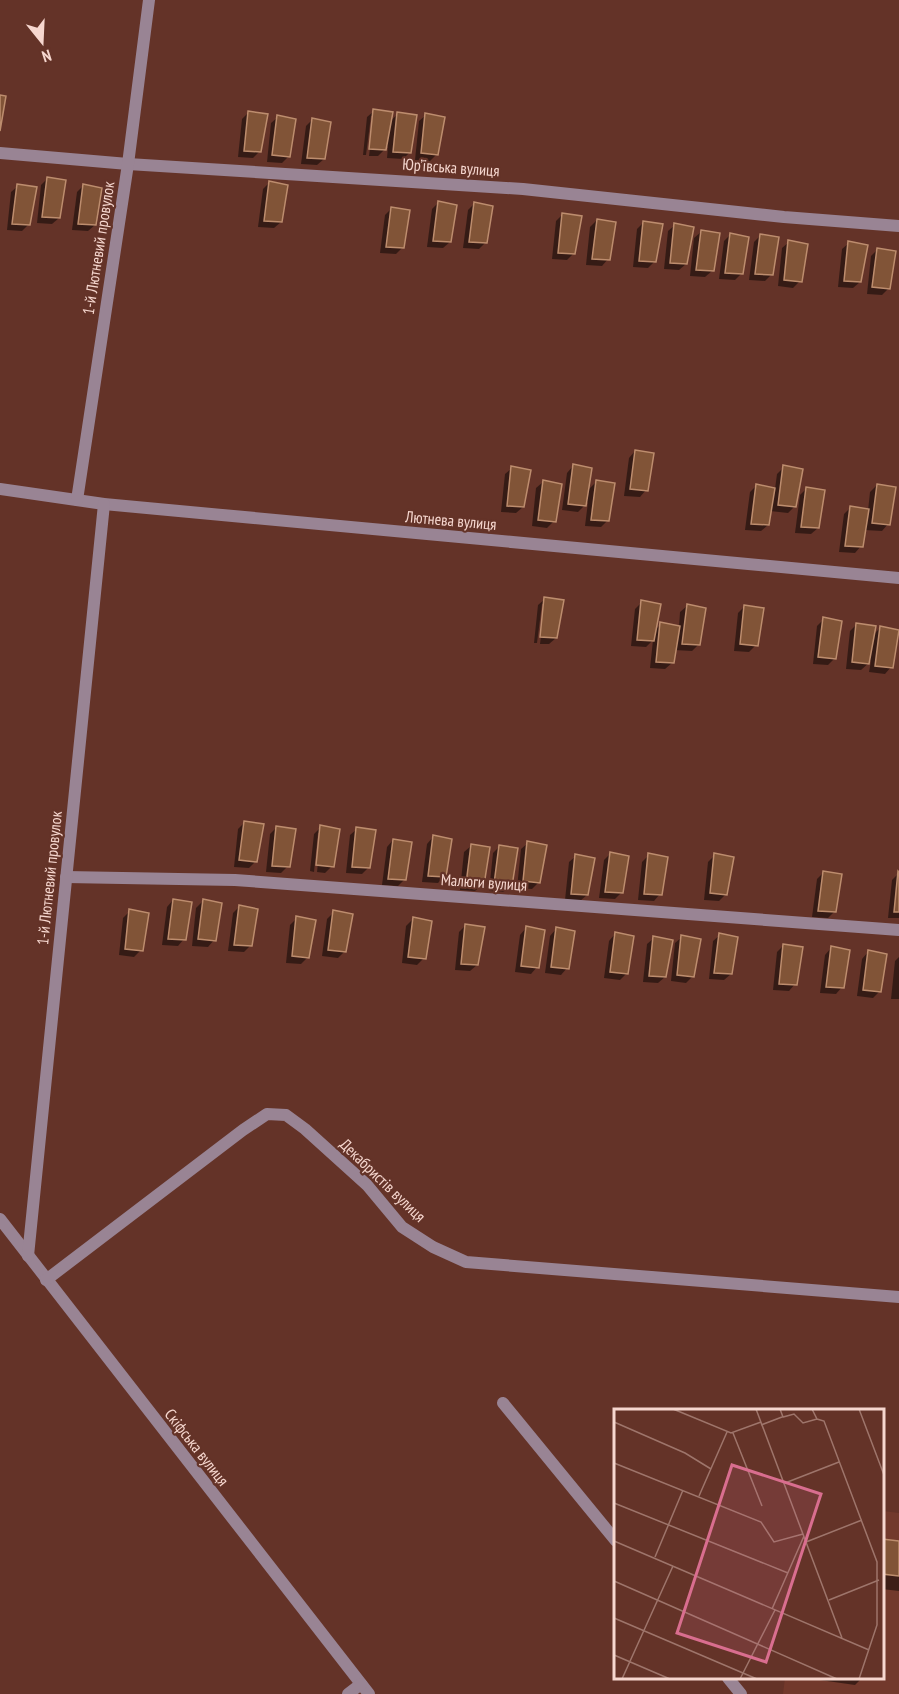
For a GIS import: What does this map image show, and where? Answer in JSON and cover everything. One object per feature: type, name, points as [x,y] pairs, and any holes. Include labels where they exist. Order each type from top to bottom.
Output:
[{"type":"street","name":"1-й Лютневий провулок","points":[[77,500],[128,164],[149,0]]},
{"type":"street","name":"Юр’ївська вулиця","points":[[0,153],[128,164],[523,189],[784,217],[899,226]]},
{"type":"street","name":"Лютнева вулиця","points":[[0,489],[104,504],[899,578]]},
{"type":"street","name":"1-й Лютневий провулок","points":[[28,1256],[104,504]]},
{"type":"street","name":"Малюги вулиця","points":[[66,878],[235,880],[899,930]]},
{"type":"street","name":"Декабристів вулиця","points":[[46,1280],[243,1130],[267,1114],[276,1114],[286,1115],[312,1135],[367,1185],[402,1227],[433,1247],[466,1262],[899,1297]]},
{"type":"street","name":"Скіфська вулиця","points":[[0,1219],[369,1694]]},
{"type":"street","points":[[503,1403],[614,1540]]},
{"type":"street","points":[[730,1679],[741,1694]]},
{"type":"street","points":[[348,1694],[361,1684]]},
{"type":"shaded area","points":[[884,1511],[899,1513],[899,1694],[783,1694],[785,1679],[884,1679]]},
{"type":"building","points":[[0,95],[6,96],[0,131]]},
{"type":"building","points":[[373,109],[393,112],[386,150],[369,149]]},
{"type":"building","points":[[248,111],[268,114],[261,152],[244,151]]},
{"type":"building","points":[[397,112],[417,115],[411,153],[393,152]]},
{"type":"building","points":[[425,113],[445,117],[438,155],[421,153]]},
{"type":"building","points":[[277,115],[296,119],[290,157],[272,155]]},
{"type":"building","points":[[312,118],[331,122],[325,159],[307,158]]},
{"type":"building","points":[[47,177],[66,180],[60,218],[42,217]]},
{"type":"building","points":[[269,181],[288,185],[282,222],[264,221]]},
{"type":"building","points":[[17,184],[37,187],[30,225],[12,224]]},
{"type":"building","points":[[83,184],[102,188],[96,225],[78,224]]},
{"type":"building","points":[[438,201],[457,205],[451,242],[433,241]]},
{"type":"building","points":[[474,202],[493,206],[487,243],[469,242]]},
{"type":"building","points":[[391,207],[410,210],[404,248],[386,247]]},
{"type":"building","points":[[562,213],[582,216],[575,254],[558,253]]},
{"type":"building","points":[[597,219],[616,222],[610,260],[592,259]]},
{"type":"building","points":[[643,221],[663,224],[656,262],[639,261]]},
{"type":"building","points":[[674,223],[694,227],[687,264],[670,263]]},
{"type":"building","points":[[701,230],[720,233],[714,271],[696,270]]},
{"type":"building","points":[[730,233],[749,237],[743,274],[725,273]]},
{"type":"building","points":[[760,234],[779,237],[773,275],[755,274]]},
{"type":"building","points":[[788,240],[808,244],[802,282],[784,280]]},
{"type":"building","points":[[848,241],[868,245],[861,282],[844,281]]},
{"type":"building","points":[[877,248],[896,251],[890,289],[872,287]]},
{"type":"building","points":[[635,450],[654,453],[648,491],[630,489]]},
{"type":"building","points":[[573,464],[592,468],[586,506],[568,504]]},
{"type":"building","points":[[783,465],[803,469],[796,507],[778,505]]},
{"type":"building","points":[[511,466],[531,470],[524,507],[507,506]]},
{"type":"building","points":[[543,480],[562,484],[556,522],[538,520]]},
{"type":"building","points":[[596,480],[615,483],[609,521],[591,520]]},
{"type":"building","points":[[756,484],[775,488],[769,525],[751,524]]},
{"type":"building","points":[[877,484],[896,487],[890,525],[872,523]]},
{"type":"building","points":[[806,487],[825,490],[819,528],[801,527]]},
{"type":"building","points":[[850,506],[869,509],[863,547],[845,546]]},
{"type":"building","points":[[544,597],[564,600],[557,638],[540,637]]},
{"type":"building","points":[[641,600],[661,604],[654,641],[637,640]]},
{"type":"building","points":[[687,604],[706,608],[700,645],[682,644]]},
{"type":"building","points":[[744,605],[764,608],[758,646],[740,644]]},
{"type":"building","points":[[823,617],[842,621],[836,659],[818,657]]},
{"type":"building","points":[[660,622],[680,626],[674,663],[656,662]]},
{"type":"building","points":[[856,623],[876,626],[869,664],[852,662]]},
{"type":"building","points":[[880,626],[899,630],[893,668],[875,666]]},
{"type":"building","points":[[244,821],[264,824],[257,862],[239,860]]},
{"type":"building","points":[[320,825],[340,829],[334,867],[316,865]]},
{"type":"building","points":[[276,826],[296,829],[290,867],[272,866]]},
{"type":"building","points":[[356,827],[376,830],[370,868],[352,867]]},
{"type":"building","points":[[433,835],[452,839],[446,877],[428,876]]},
{"type":"building","points":[[393,839],[412,842],[406,880],[388,879]]},
{"type":"building","points":[[527,841],[547,845],[540,883],[523,881]]},
{"type":"building","points":[[471,844],[490,847],[484,885],[466,884]]},
{"type":"building","points":[[499,845],[518,848],[512,886],[494,884]]},
{"type":"building","points":[[610,852],[629,856],[623,893],[605,892]]},
{"type":"building","points":[[648,853],[668,857],[662,895],[644,894]]},
{"type":"building","points":[[714,853],[734,857],[727,895],[710,893]]},
{"type":"building","points":[[575,854],[595,858],[588,895],[571,894]]},
{"type":"building","points":[[823,871],[842,874],[836,912],[818,911]]},
{"type":"building","points":[[898,871],[899,912],[894,912]]},
{"type":"building","points":[[173,899],[192,902],[186,940],[168,939]]},
{"type":"building","points":[[203,899],[222,903],[216,941],[198,939]]},
{"type":"building","points":[[239,905],[258,909],[252,946],[234,945]]},
{"type":"building","points":[[129,909],[149,913],[143,951],[125,949]]},
{"type":"building","points":[[333,910],[353,914],[346,952],[328,950]]},
{"type":"building","points":[[296,916],[316,920],[309,958],[292,956]]},
{"type":"building","points":[[413,917],[432,921],[426,959],[408,957]]},
{"type":"building","points":[[465,924],[485,927],[478,965],[461,964]]},
{"type":"building","points":[[526,926],[545,930],[539,968],[521,966]]},
{"type":"building","points":[[556,927],[575,931],[569,969],[551,967]]},
{"type":"building","points":[[615,932],[634,936],[628,974],[610,972]]},
{"type":"building","points":[[719,933],[738,937],[732,974],[714,973]]},
{"type":"building","points":[[681,935],[701,939],[694,977],[677,975]]},
{"type":"building","points":[[653,936],[673,940],[666,977],[649,976]]},
{"type":"building","points":[[783,944],[803,947],[797,985],[779,984]]},
{"type":"building","points":[[831,946],[850,950],[844,988],[826,987]]},
{"type":"building","points":[[868,950],[887,954],[881,992],[863,990]]},
{"type":"building","points":[[884,1539],[899,1541],[899,1576],[884,1574]]}]
